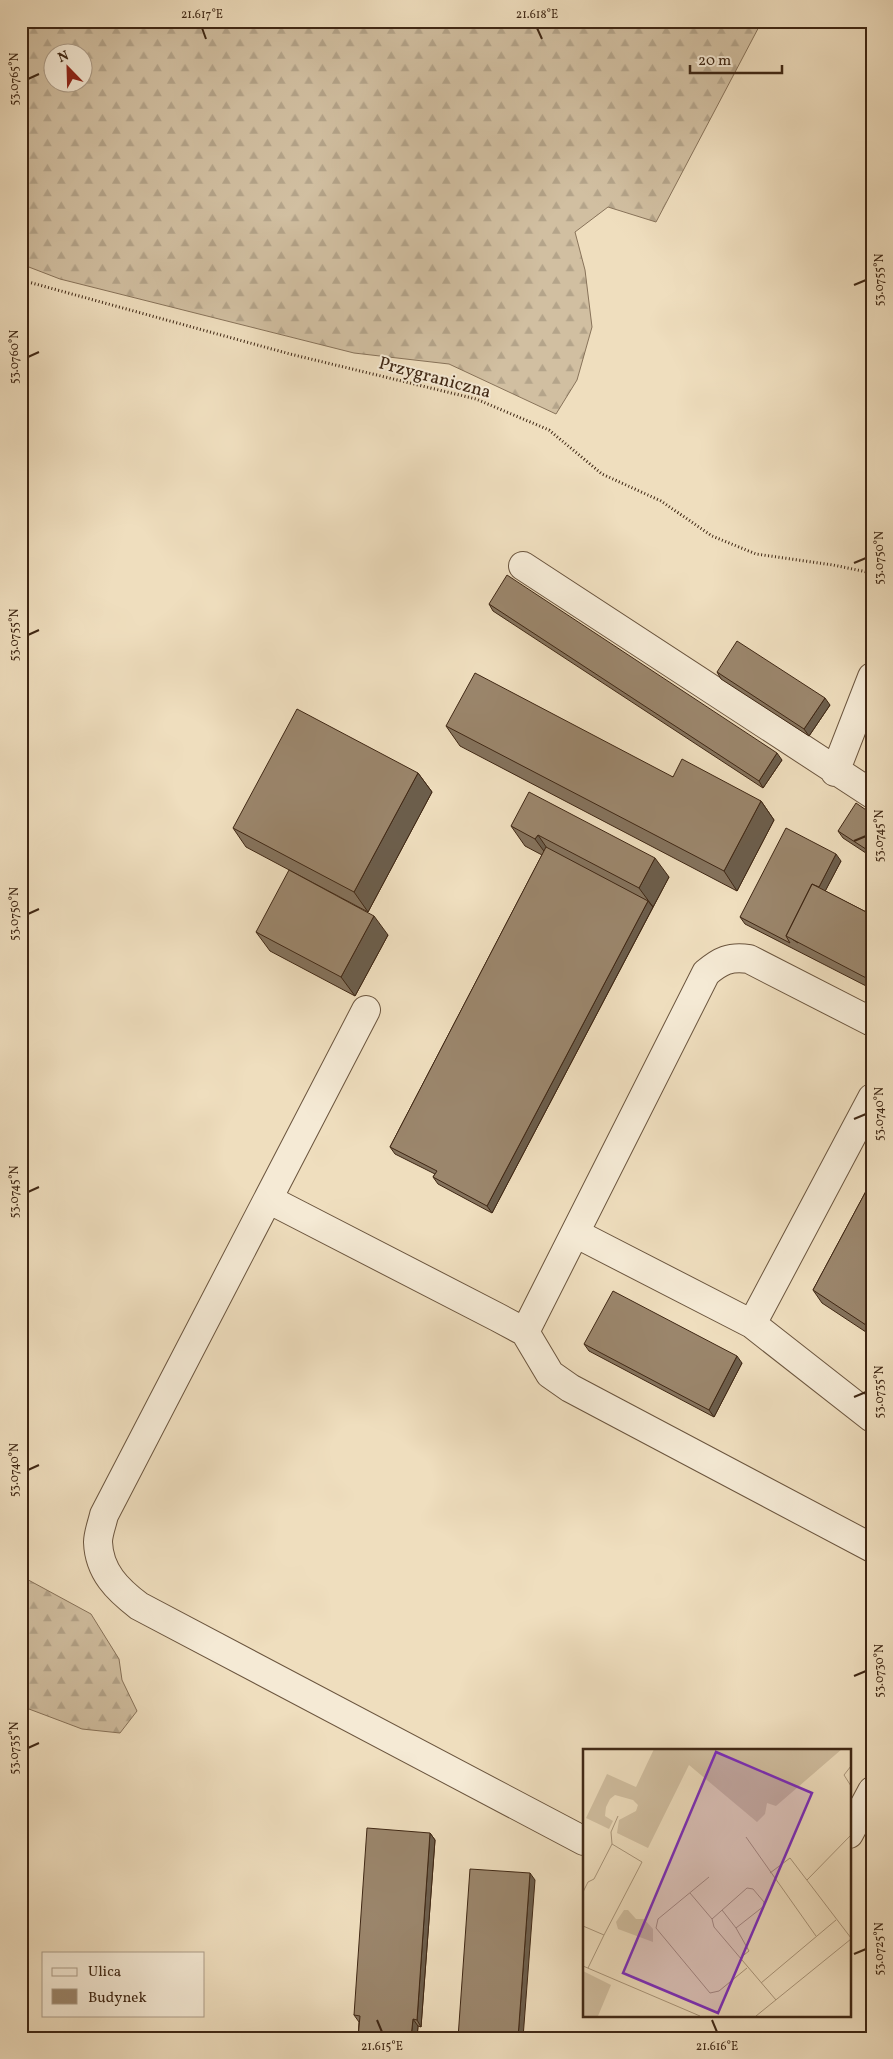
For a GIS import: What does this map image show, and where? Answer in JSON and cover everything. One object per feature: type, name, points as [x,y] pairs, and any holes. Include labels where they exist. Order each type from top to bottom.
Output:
[{"type":"lane","points":[[523,566],[835,772],[872,794]]},
{"type":"lane","points":[[835,772],[872,677]]},
{"type":"lane","points":[[525,1332],[706,974],[720,961],[735,957],[749,959],[872,1022]]},
{"type":"lane","points":[[366,1010],[104,1516],[98,1542],[104,1567],[117,1589],[139,1606],[583,1840]]},
{"type":"lane","points":[[752,1324],[872,1098]]},
{"type":"lane","points":[[268,1199],[525,1332],[550,1374],[570,1388],[872,1548]]},
{"type":"lane","points":[[575,1233],[752,1324],[872,1418]]},
{"type":"lane","points":[[850,1832],[872,1791]]},
{"type":"path","name":"Przygraniczna","points":[[21,280],[290,354],[476,399],[548,430],[602,474],[661,500],[712,536],[756,554],[833,565],[872,573]]},
{"type":"green space","points":[[21,21],[762,21],[656,222],[608,207],[575,232],[585,270],[592,327],[577,380],[556,414],[449,364],[354,353],[60,279],[21,264]]},
{"type":"green space","points":[[21,1576],[91,1614],[119,1659],[122,1680],[137,1711],[120,1733],[82,1729],[21,1706]]},
{"type":"building","points":[[507,575],[777,753],[759,781],[489,604]]},
{"type":"building","points":[[737,641],[825,698],[804,729],[717,672]]},
{"type":"building","points":[[475,673],[673,777],[682,759],[761,801],[724,871],[446,726]]},
{"type":"building","points":[[297,709],[418,773],[354,892],[233,828]]},
{"type":"building","points":[[872,749],[872,762],[866,758]]},
{"type":"building","points":[[529,792],[655,858],[639,888],[538,835],[535,839],[511,826]]},
{"type":"building","points":[[856,803],[872,814],[872,853],[838,831]]},
{"type":"building","points":[[786,828],[836,854],[819,887],[812,884],[786,936],[790,943],[740,917]]},
{"type":"building","points":[[546,847],[648,901],[487,1206],[433,1177],[437,1171],[390,1147]]},
{"type":"building","points":[[289,870],[374,916],[341,977],[256,932]]},
{"type":"building","points":[[812,884],[872,915],[872,981],[786,936]]},
{"type":"building","points":[[872,1180],[872,1329],[813,1290]]},
{"type":"building","points":[[613,1291],[737,1356],[709,1410],[584,1344]]},
{"type":"building","points":[[367,1828],[430,1833],[417,2020],[413,2019],[411,2038],[358,2038],[360,2016],[354,2015]]},
{"type":"building","points":[[470,1869],[530,1873],[518,2038],[458,2038]]}]
